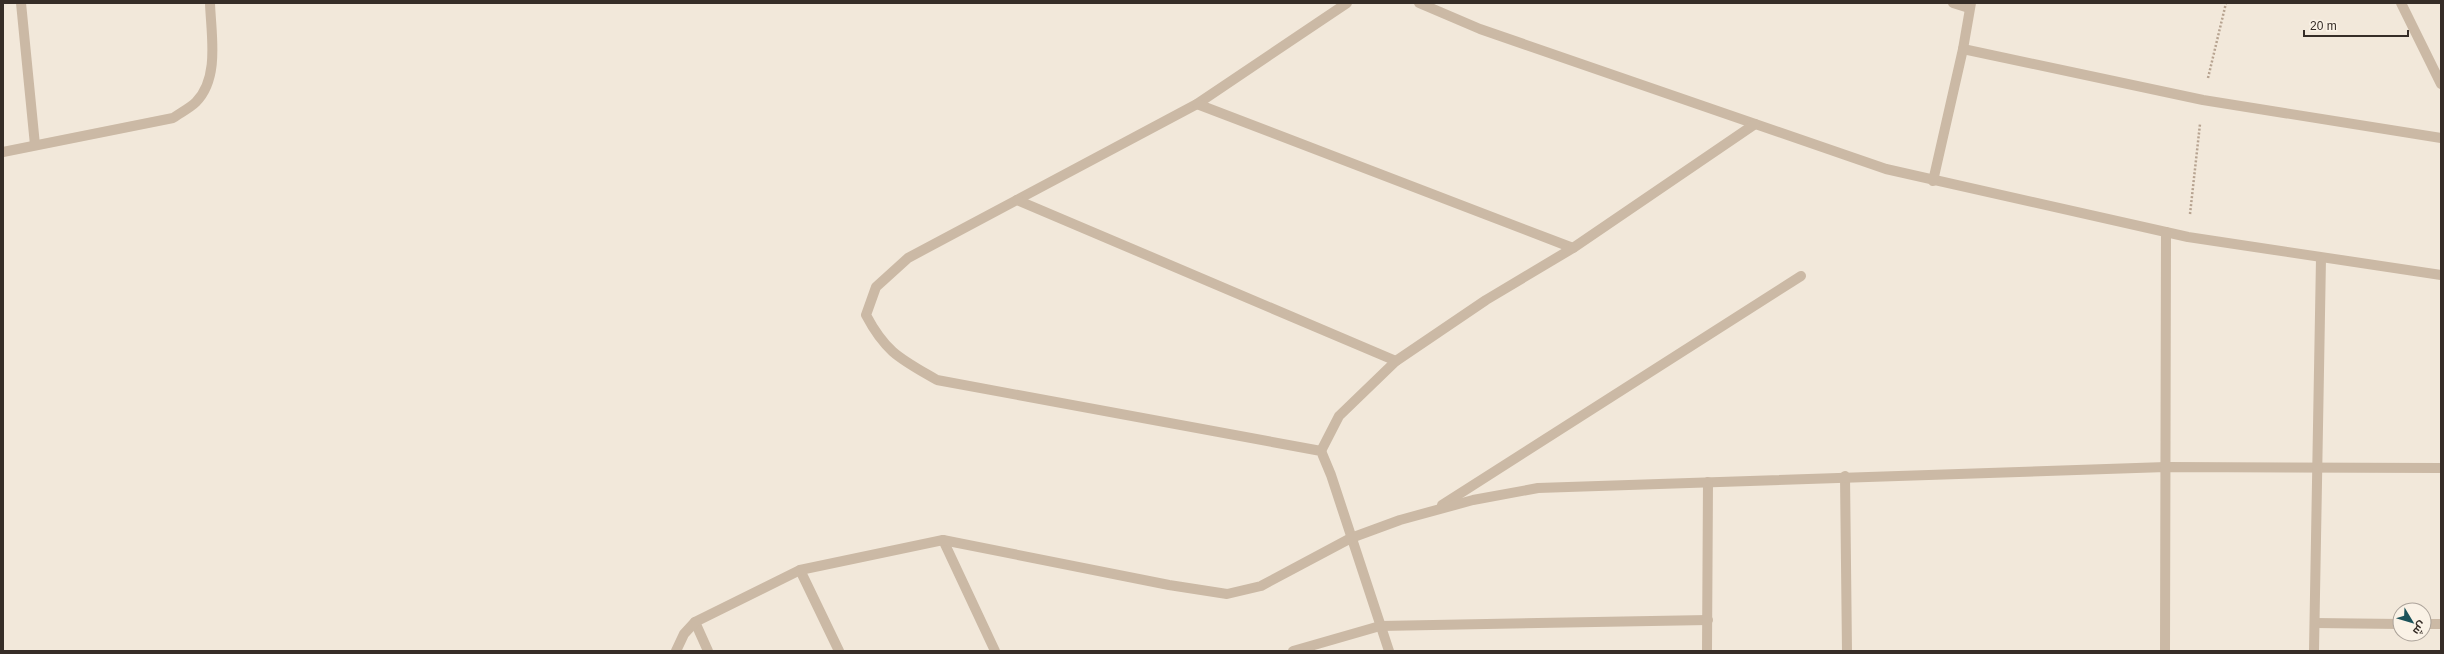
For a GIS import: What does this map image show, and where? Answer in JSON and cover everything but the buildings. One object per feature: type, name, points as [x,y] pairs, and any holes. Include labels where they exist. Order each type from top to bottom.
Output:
[{"type":"street","points":[[21,3],[35,145]]},
{"type":"street","points":[[3,152],[173,118],[196,103],[207,88],[211,75],[210,3]]},
{"type":"street","points":[[1321,451],[937,380],[895,356],[878,338],[866,315],[876,287],[908,258],[1197,104],[1347,3]]},
{"type":"street","points":[[1419,3],[1480,29],[1886,169],[1933,181],[2166,232],[2320,258],[2441,275]]},
{"type":"street","points":[[1933,181],[1963,49],[1970,5],[1953,3]]},
{"type":"street","points":[[2401,3],[2441,84]]},
{"type":"street","points":[[1963,49],[2203,100],[2441,138]]},
{"type":"street","points":[[1197,104],[1573,248]]},
{"type":"street","points":[[1389,651],[1331,475],[1321,451],[1339,416],[1396,361],[1486,300],[1573,248],[1755,124]]},
{"type":"street","points":[[1017,200],[1396,361]]},
{"type":"street","points":[[2165,651],[2166,232]]},
{"type":"street","points":[[2314,651],[2320,258]]},
{"type":"street","points":[[1433,511],[1801,276]]},
{"type":"street","points":[[676,651],[684,634],[695,622],[800,570],[942,540],[1170,585],[1227,594],[1261,586],[1351,538],[1400,520],[1473,500],[1538,488],[1845,476],[2166,467],[2441,468]]},
{"type":"street","points":[[1845,476],[1847,651]]},
{"type":"street","points":[[1707,651],[1708,482]]},
{"type":"street","points":[[942,540],[995,651]]},
{"type":"street","points":[[800,570],[839,651]]},
{"type":"street","points":[[1293,651],[1380,626],[1708,620]]},
{"type":"street","points":[[695,622],[708,651]]},
{"type":"street","points":[[2315,623],[2392,624]]}]
